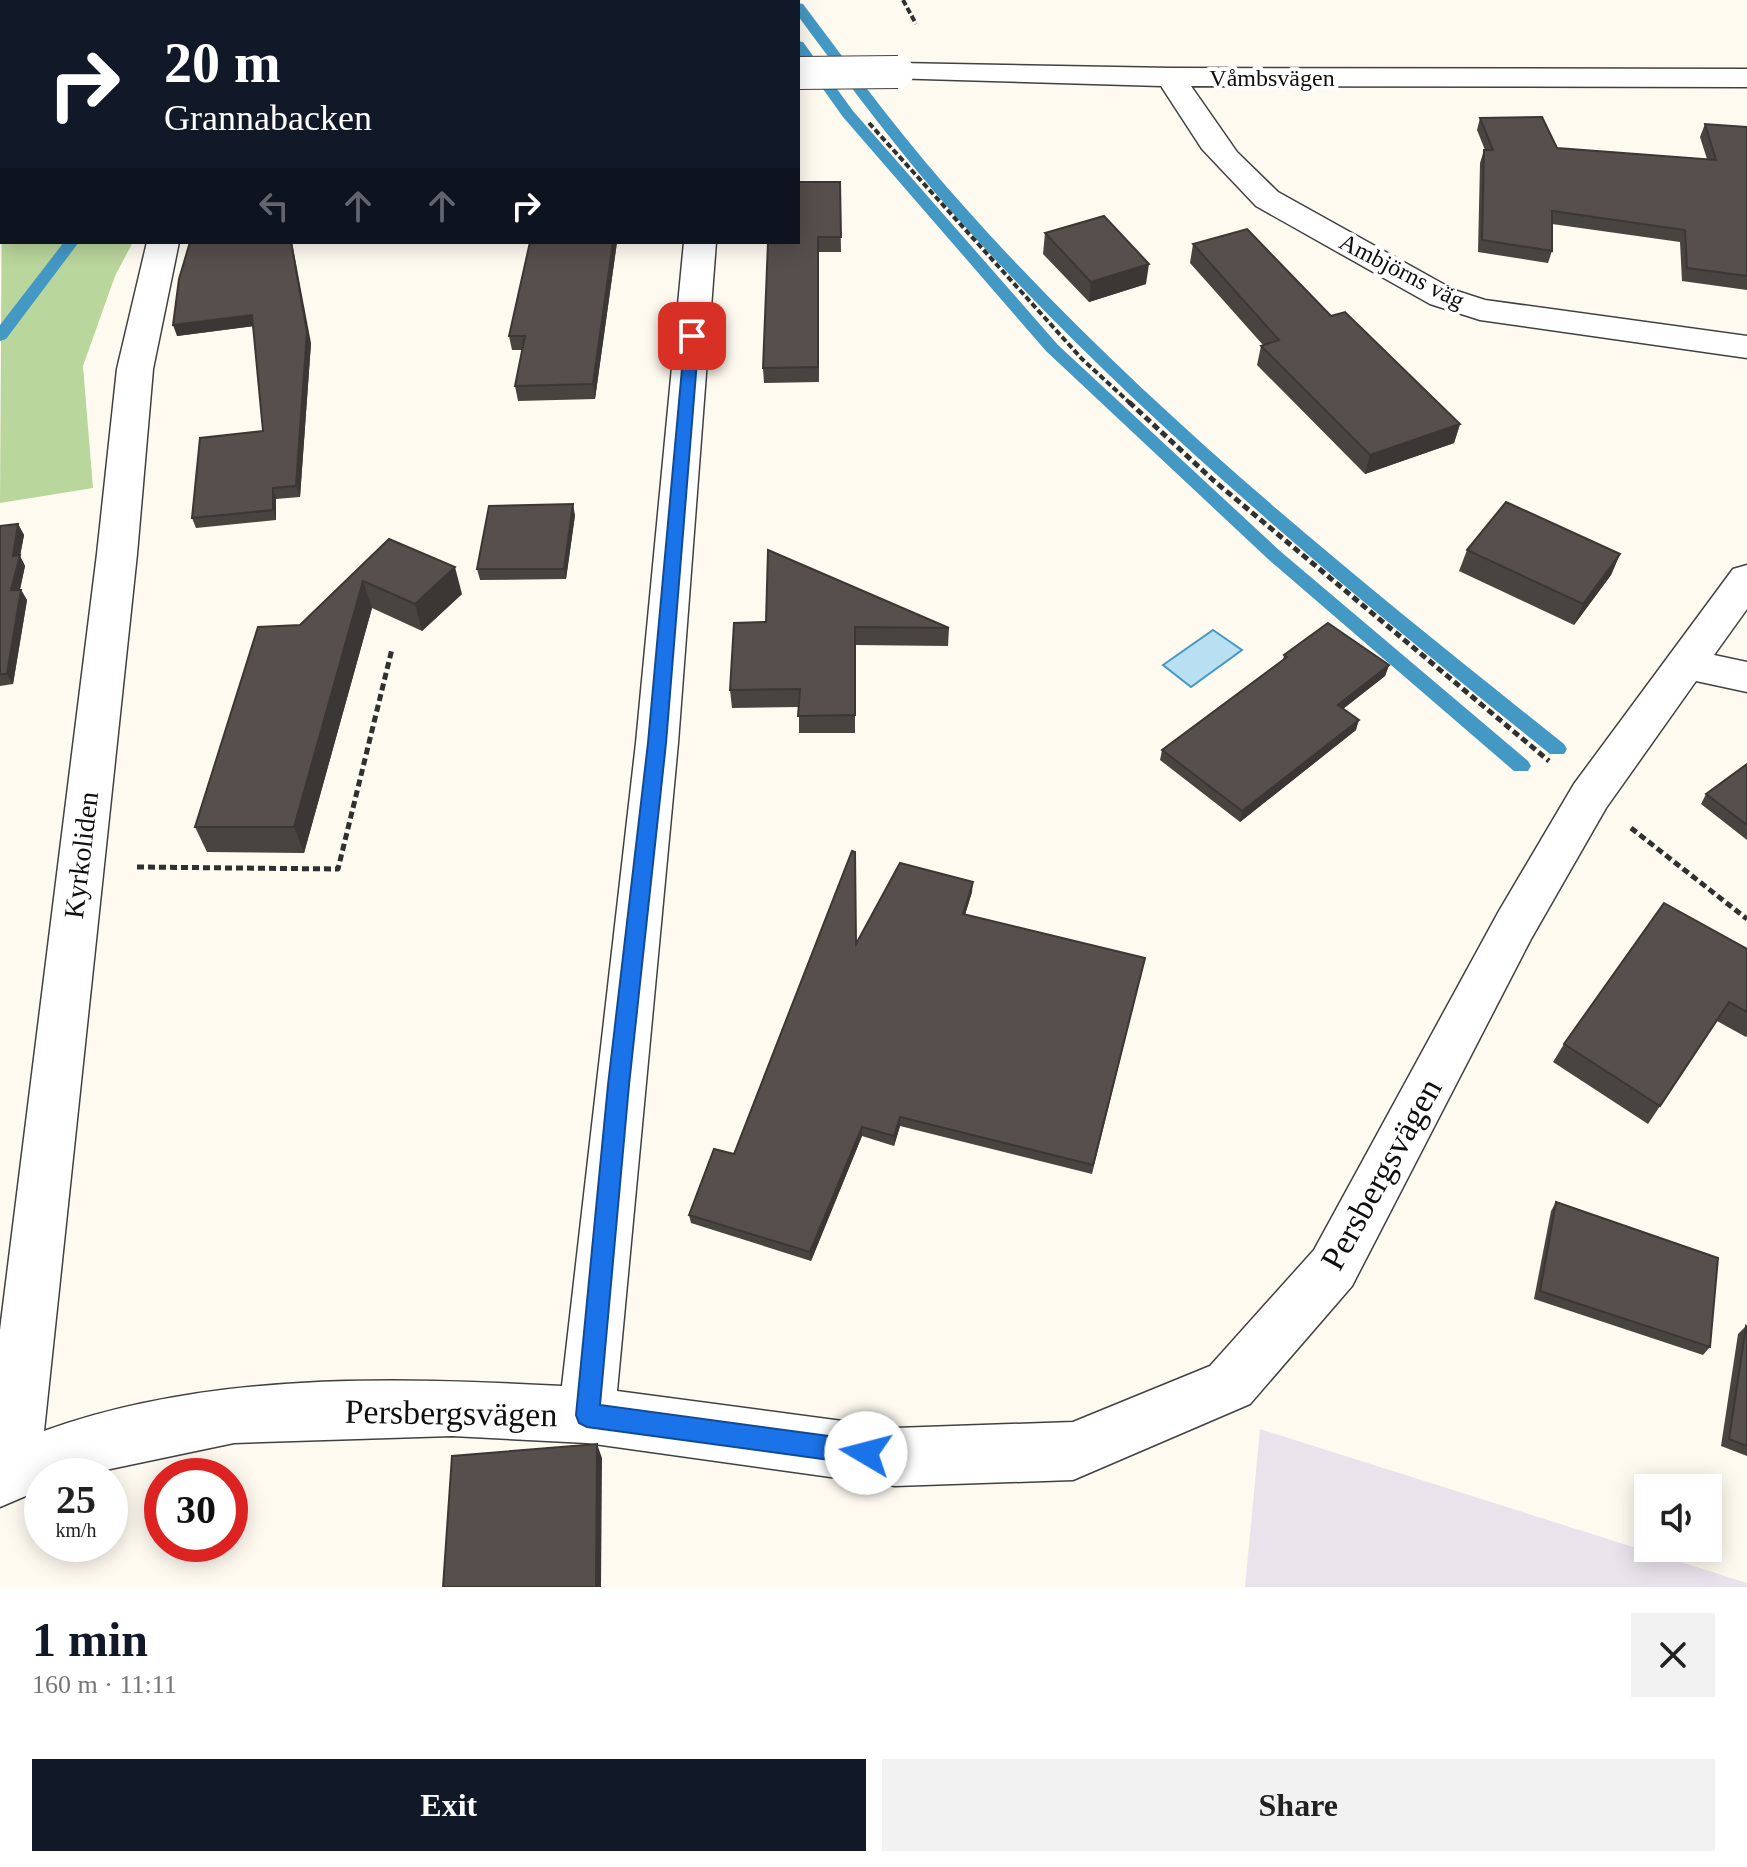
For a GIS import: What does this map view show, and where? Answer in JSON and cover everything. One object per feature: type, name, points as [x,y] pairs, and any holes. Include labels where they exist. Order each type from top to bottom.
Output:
[{"type":"street","name":"Våmbsvägen","points":[[800,73],[1747,78]]},
{"type":"street","name":"Ambjörns väg","points":[[1171,77],[1187,109],[1246,182],[1267,199],[1442,297],[1480,310],[1747,347]]},
{"type":"street","name":"Kyrkoliden","points":[[5,1474],[117,554],[135,369],[163,244]]},
{"type":"street","points":[[587,1415],[657,743],[700,244]]},
{"type":"street","name":"Persbergsvägen","points":[[5,1474],[78,1447],[234,1415],[452,1408],[587,1415],[895,1457],[1073,1451],[1230,1385],[1333,1268],[1515,925],[1590,796],[1747,579]]},
{"type":"street","points":[[1688,664],[1747,677]]},
{"type":"path","points":[[864,116],[1082,359],[1213,480],[1590,796],[1747,919]]},
{"type":"path","points":[[80,866],[338,869],[392,649]]},
{"type":"shaded area","points":[[1260,1429],[1634,1547],[1634,1562],[1681,1562],[1747,1583],[1747,1587],[1245,1587]]},
{"type":"green space","points":[[2,244],[132,244],[115,276],[83,366],[93,488],[0,503]]},
{"type":"water","points":[[1213,630],[1242,650],[1191,687],[1163,665]]},
{"type":"building","points":[[1542,117],[1557,148],[1716,160],[1705,124],[1747,127],[1747,276],[1687,268],[1685,230],[1552,211],[1552,251],[1482,240],[1484,150],[1493,150],[1480,118]]},
{"type":"building","points":[[800,182],[840,182],[841,237],[818,237],[818,367],[763,368],[768,244],[800,244]]},
{"type":"building","points":[[1104,216],[1149,264],[1091,282],[1045,233]]},
{"type":"building","points":[[1247,229],[1331,316],[1345,312],[1460,424],[1370,455],[1261,346],[1279,340],[1193,244]]},
{"type":"building","points":[[189,244],[291,244],[307,332],[296,486],[273,488],[273,510],[192,518],[200,438],[263,431],[252,315],[173,325],[179,279]]},
{"type":"building","points":[[530,244],[613,244],[593,384],[515,386],[525,336],[509,336]]},
{"type":"building","points":[[1506,502],[1620,554],[1583,604],[1467,550]]},
{"type":"building","points":[[573,504],[564,569],[477,569],[489,506]]},
{"type":"building","points":[[18,524],[13,556],[20,555],[11,590],[21,590],[7,674],[0,674],[0,526]]},
{"type":"building","points":[[389,539],[455,567],[415,604],[363,581],[294,827],[195,827],[258,627],[300,625]]},
{"type":"building","points":[[768,550],[949,628],[855,627],[855,715],[798,716],[800,689],[730,690],[734,623],[766,622]]},
{"type":"building","points":[[1328,623],[1389,665],[1338,705],[1359,720],[1242,811],[1162,750],[1287,657],[1284,655]]},
{"type":"building","points":[[1747,764],[1747,825],[1706,794]]},
{"type":"building","points":[[852,851],[855,852],[856,944],[900,863],[973,882],[963,914],[1145,958],[1093,1165],[900,1117],[894,1136],[862,1127],[810,1252],[689,1215],[714,1149],[734,1154]]},
{"type":"building","points":[[1664,903],[1747,949],[1747,1012],[1729,1002],[1660,1106],[1564,1044]]},
{"type":"building","points":[[1556,1202],[1718,1258],[1710,1347],[1540,1291]]},
{"type":"building","points":[[1747,1327],[1747,1446],[1729,1439]]},
{"type":"building","points":[[597,1444],[596,1587],[443,1587],[452,1456]]},
{"type":"waterway","points":[[800,10],[878,114],[963,215],[1054,312],[1150,405],[1249,494],[1350,581],[1557,749]]},
{"type":"waterway","points":[[800,48],[848,114],[1052,348],[1274,555],[1521,766]]},
{"type":"waterway","points":[[0,336],[70,244]]},
{"type":"route","points":[[692,336],[657,743],[587,1415],[866,1453]]}]
